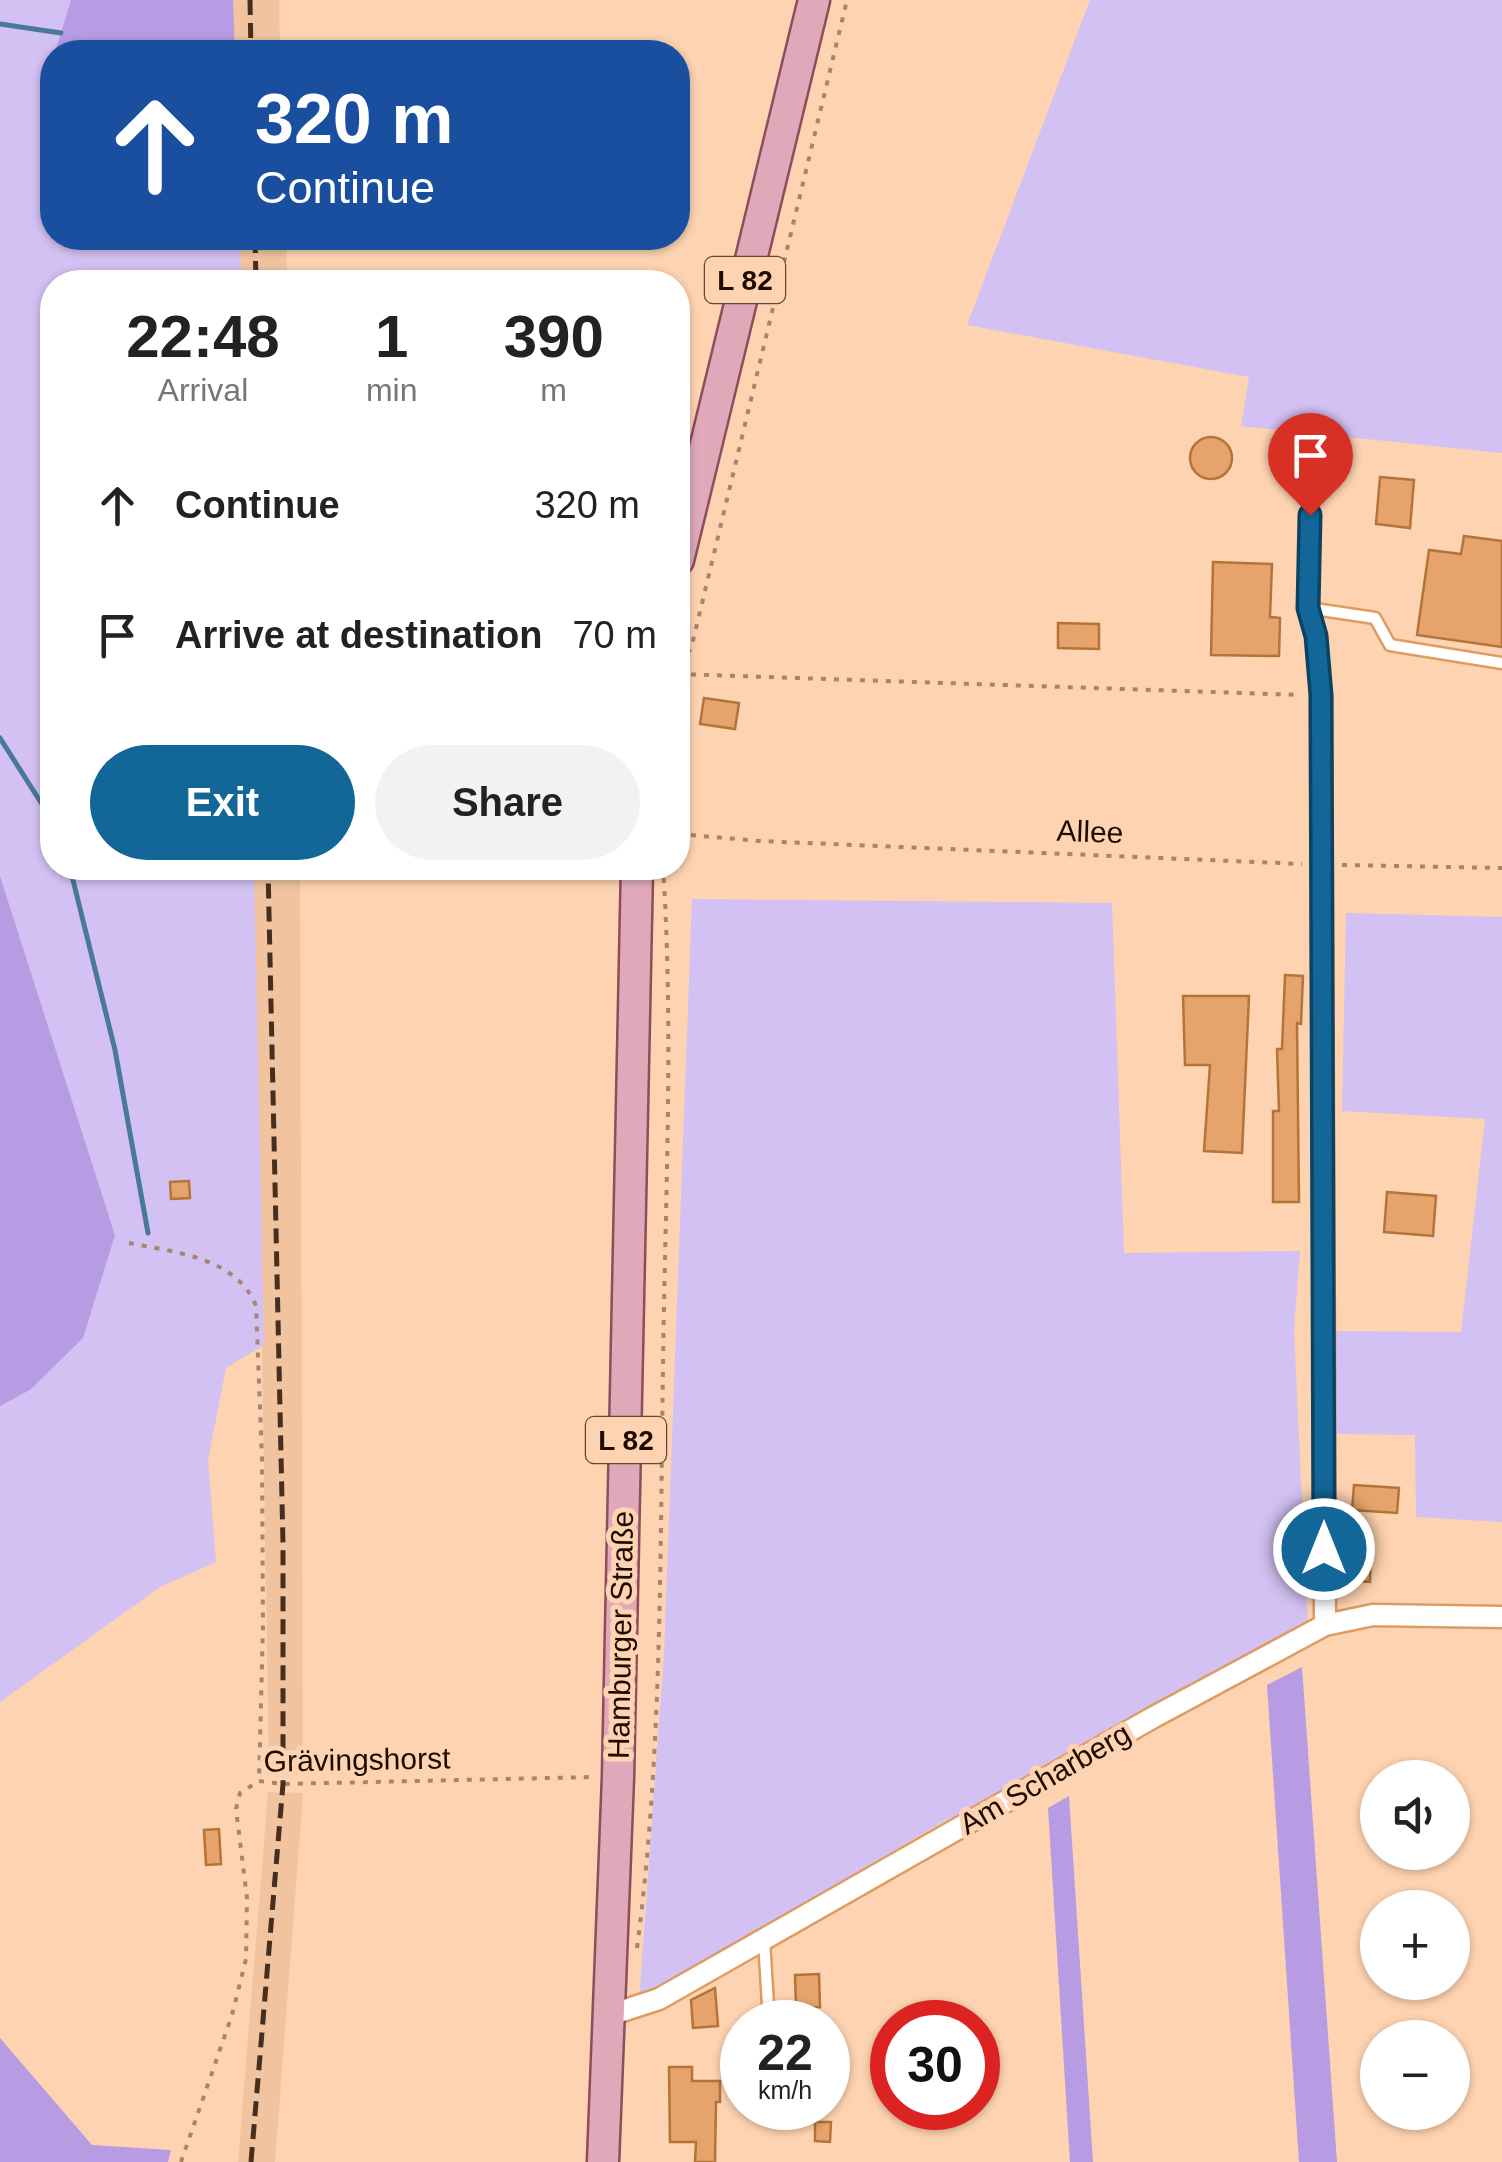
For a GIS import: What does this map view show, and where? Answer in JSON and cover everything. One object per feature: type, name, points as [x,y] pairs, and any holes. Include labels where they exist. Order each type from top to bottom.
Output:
[{"type":"main road","name":"L 82","points":[[690,511],[814,0]]},
{"type":"main road","name":"Hamburger Straße","points":[[603,2162],[618,1777],[637,880]]},
{"type":"street","points":[[1321,695],[1325,1625]]},
{"type":"street","name":"Am Scharberg","points":[[608,2012],[660,1998],[1152,1718],[1325,1625],[1373,1615],[1502,1618]]},
{"type":"lane","points":[[1310,515],[1308,608],[1316,636],[1321,695]]},
{"type":"lane","points":[[1308,608],[1375,618],[1390,645],[1502,664]]},
{"type":"lane","points":[[764,1939],[768,2000]]},
{"type":"path","points":[[690,650],[847,0]]},
{"type":"path","points":[[690,674],[1321,695]]},
{"type":"path","name":"Allee","points":[[690,835],[1320,864],[1502,868]]},
{"type":"path","points":[[636,1954],[648,1864],[660,1552],[667,1073],[663,880]]},
{"type":"path","points":[[129,1242],[198,1258],[230,1272],[251,1294],[256,1306],[263,1533],[260,1781]]},
{"type":"path","name":"Grävingshorst","points":[[181,2162],[232,2014],[246,1959],[247,1898],[236,1809],[240,1793],[260,1781],[283,1784],[618,1777]]},
{"type":"shaded area","points":[[0,0],[71,0],[59,40],[40,40],[40,250],[240,250],[241,270],[40,270],[40,880],[254,880],[264,1345],[226,1368],[208,1460],[216,1562],[160,1587],[0,1702],[0,1406],[30,1390],[115,1235],[0,876]]},
{"type":"shaded area","points":[[71,0],[233,0],[235,40],[59,40]]},
{"type":"shaded area","points":[[233,0],[279,0],[280,40],[235,40]]},
{"type":"shaded area","points":[[1090,0],[1502,0],[1502,453],[1241,426],[1249,377],[967,325]]},
{"type":"shaded area","points":[[240,250],[286,250],[287,270],[241,270]]},
{"type":"shaded area","points":[[0,876],[115,1235],[83,1338],[30,1390],[0,1406]]},
{"type":"shaded area","points":[[254,880],[300,880],[303,1775],[269,1775]]},
{"type":"shaded area","points":[[692,899],[1112,903],[1124,1253],[1300,1251],[1294,1330],[1308,1629],[939,1824],[639,2001],[664,1654]]},
{"type":"shaded area","points":[[1346,913],[1502,917],[1502,1522],[1416,1517],[1415,1435],[1334,1434],[1332,1331],[1461,1332],[1485,1119],[1342,1111]]},
{"type":"shaded area","points":[[1302,1667],[1337,2162],[1299,2162],[1267,1685]]},
{"type":"shaded area","points":[[268,1792],[303,1793],[275,2162],[238,2162]]},
{"type":"shaded area","points":[[1069,1796],[1093,2162],[1070,2162],[1048,1808]]},
{"type":"shaded area","points":[[0,2038],[92,2145],[171,2150],[168,2162],[0,2162]]},
{"type":"building","points":[[1211,437],[1226,443],[1232,458],[1226,473],[1211,479],[1196,473],[1190,458],[1196,443]]},
{"type":"building","points":[[1380,477],[1414,480],[1410,528],[1376,524]]},
{"type":"building","points":[[1464,536],[1502,541],[1502,647],[1417,635],[1429,550],[1461,554]]},
{"type":"building","points":[[1213,562],[1272,564],[1270,617],[1280,618],[1279,656],[1211,655]]},
{"type":"building","points":[[1058,623],[1099,624],[1099,649],[1058,648]]},
{"type":"building","points":[[704,698],[739,703],[735,729],[700,724]]},
{"type":"building","points":[[1285,975],[1303,976],[1301,1024],[1297,1023],[1299,1202],[1273,1202],[1273,1111],[1279,1111],[1277,1049],[1282,1049]]},
{"type":"building","points":[[1183,996],[1249,996],[1242,1153],[1204,1151],[1210,1065],[1185,1065]]},
{"type":"building","points":[[189,1181],[190,1198],[171,1199],[170,1182]]},
{"type":"building","points":[[1387,1192],[1436,1196],[1433,1236],[1384,1232]]},
{"type":"building","points":[[1354,1485],[1399,1488],[1397,1513],[1352,1510]]},
{"type":"building","points":[[1341,1547],[1371,1548],[1370,1582],[1340,1580]]},
{"type":"building","points":[[219,1829],[221,1864],[206,1865],[204,1830]]},
{"type":"building","points":[[819,1974],[820,2000],[796,2000],[795,1975]]},
{"type":"building","points":[[715,1988],[718,2026],[693,2028],[691,2000]]},
{"type":"building","points":[[669,2067],[692,2067],[692,2081],[720,2081],[715,2162],[695,2162],[696,2142],[670,2142]]},
{"type":"building","points":[[815,2130],[831,2130],[830,2142],[815,2141]]},
{"type":"waterway","points":[[0,24],[61,33]]},
{"type":"waterway","points":[[0,738],[40,801]]},
{"type":"waterway","points":[[73,880],[115,1050],[148,1233]]},
{"type":"railway","points":[[250,0],[251,40]]},
{"type":"railway","points":[[255,250],[256,270]]},
{"type":"railway","points":[[251,2162],[283,1784],[283,1545],[268,880]]},
{"type":"route","points":[[1310,515],[1308,608],[1321,678],[1324,1549]]}]
